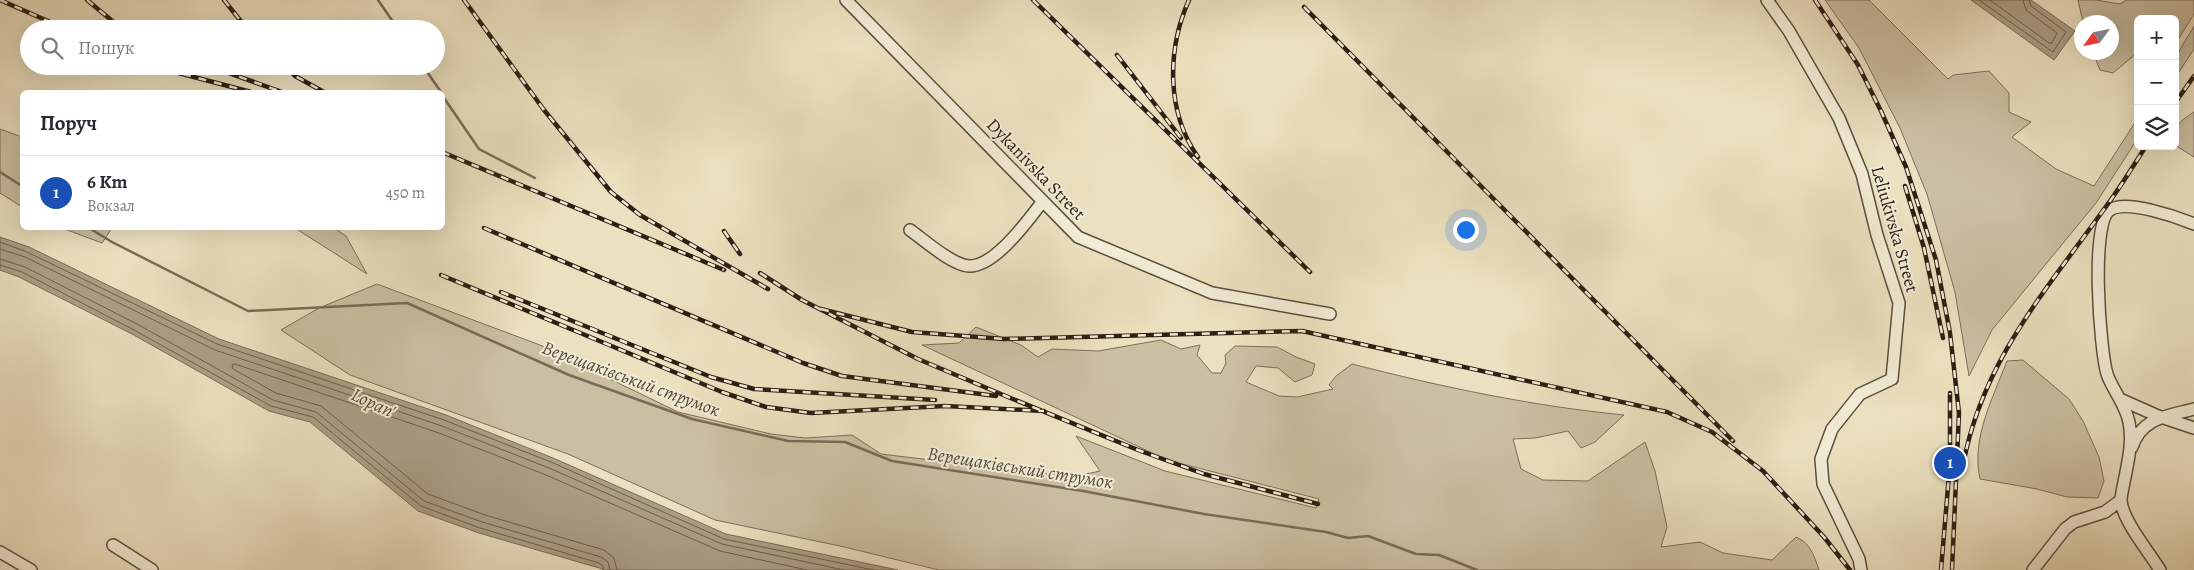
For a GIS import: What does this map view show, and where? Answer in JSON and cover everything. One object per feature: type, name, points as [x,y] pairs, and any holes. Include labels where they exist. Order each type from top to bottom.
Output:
[{"type":"street","name":"Dykanivska Street","points":[[846,0],[1078,237],[1212,293],[1330,314]]},
{"type":"street","name":"Leliukivska Street","points":[[1767,0],[1789,31],[1815,74],[1852,145],[1899,303],[1892,379],[1888,383],[1860,394],[1832,429],[1821,459],[1824,484],[1859,559],[1861,570]]},
{"type":"street","points":[[910,230],[955,261],[969,266],[983,263],[997,253],[1023,227],[1043,200]]},
{"type":"street","points":[[2160,570],[2126,516],[2121,500],[2130,451],[2129,422],[2122,400],[2108,375],[2102,351],[2097,287],[2104,218],[2112,208],[2124,205],[2140,207],[2194,224]]},
{"type":"street","points":[[2122,400],[2160,417],[2194,428]]},
{"type":"street","points":[[2130,451],[2141,430],[2160,417],[2194,408]]},
{"type":"street","points":[[2034,570],[2065,529],[2074,522],[2105,512],[2121,500]]},
{"type":"street","points":[[112,545],[152,570]]},
{"type":"street","points":[[0,552],[31,570]]},
{"type":"shaded area","points":[[1825,0],[1869,0],[1948,79],[1953,75],[1989,71],[2009,93],[2009,112],[2031,122],[2012,137],[2056,169],[2094,186],[2134,124],[2134,144],[2096,203],[1992,330],[1969,376],[1955,292],[1927,194],[1900,128],[1859,48]]},
{"type":"shaded area","points":[[2078,0],[2096,0],[2120,4],[2126,0],[2194,0],[2194,14],[2179,38],[2179,15],[2134,15],[2134,55],[2113,73],[2100,70],[2096,60],[2119,60],[2119,15],[2081,15]]},
{"type":"shaded area","points":[[2194,26],[2194,49],[2179,72],[2179,51]]},
{"type":"shaded area","points":[[2194,112],[2194,157],[2179,148],[2179,124]]},
{"type":"shaded area","points":[[0,129],[20,136],[20,206],[0,193]]},
{"type":"shaded area","points":[[67,230],[111,230],[102,243]]},
{"type":"shaded area","points":[[298,230],[337,230],[346,236],[367,274]]},
{"type":"shaded area","points":[[377,284],[540,345],[678,412],[771,434],[805,438],[852,435],[881,454],[1073,477],[1100,471],[1076,436],[1165,471],[1316,508],[1319,499],[1167,460],[922,345],[959,343],[976,327],[1021,345],[1038,357],[1052,349],[1098,351],[1161,340],[1181,349],[1200,345],[1197,355],[1212,373],[1221,373],[1226,363],[1225,355],[1235,346],[1277,347],[1315,364],[1312,375],[1295,382],[1278,368],[1256,366],[1246,382],[1279,396],[1297,397],[1333,389],[1329,385],[1336,376],[1352,364],[1487,395],[1624,415],[1595,442],[1581,448],[1568,431],[1535,438],[1513,439],[1521,469],[1543,480],[1588,481],[1645,442],[1655,471],[1667,527],[1661,547],[1700,542],[1723,553],[1772,560],[1796,537],[1808,546],[1819,570],[939,570],[840,546],[715,520],[568,454],[350,375],[281,330],[319,308]]},
{"type":"shaded area","points":[[2023,360],[2069,399],[2083,421],[2099,457],[2104,481],[2098,498],[2067,497],[2037,489],[1980,479],[1978,448],[1990,404],[2007,361]]},
{"type":"water","points":[[1971,0],[2031,0],[2074,30],[2054,60]]},
{"type":"water","name":"Lopan'","points":[[0,237],[29,247],[219,339],[446,415],[553,458],[726,534],[898,570],[606,570],[479,533],[418,511],[310,422],[269,411],[132,334],[19,277],[0,270]]},
{"type":"waterway","points":[[378,0],[392,20]]},
{"type":"waterway","points":[[429,75],[440,90]]},
{"type":"waterway","points":[[445,99],[479,149],[535,178]]},
{"type":"waterway","name":"Верещаківський струмок","points":[[0,172],[20,185]]},
{"type":"waterway","name":"Верещаківський струмок","points":[[92,230],[112,242],[248,311],[407,303],[569,375],[692,419],[788,441],[845,442],[892,461],[1083,491],[1204,514],[1326,532],[1348,538],[1368,536],[1416,554],[1439,555],[1477,570]]},
{"type":"railway","points":[[0,0],[46,20]]},
{"type":"railway","points":[[87,0],[111,20]]},
{"type":"railway","points":[[224,0],[240,20]]},
{"type":"railway","points":[[464,0],[544,110],[611,192],[640,215],[768,289]]},
{"type":"railway","points":[[1033,0],[1310,272]]},
{"type":"railway","points":[[1189,0],[1177,39],[1173,80],[1180,120],[1198,157]]},
{"type":"railway","points":[[1815,0],[1858,65],[1881,111],[1906,167],[1936,260],[1950,333],[1959,413],[1952,570]]},
{"type":"railway","points":[[1304,7],[1733,441]]},
{"type":"railway","points":[[1117,55],[1181,138]]},
{"type":"railway","points":[[186,75],[243,90]]},
{"type":"railway","points":[[234,75],[276,90]]},
{"type":"railway","points":[[294,75],[320,90]]},
{"type":"railway","points":[[2179,97],[2194,76]]},
{"type":"railway","points":[[1963,465],[1972,428],[1984,394],[2000,362],[2037,301],[2114,196],[2143,150]]},
{"type":"railway","points":[[445,153],[724,270]]},
{"type":"railway","points":[[1905,186],[1924,248],[1943,338]]},
{"type":"railway","points":[[484,228],[803,363],[842,376],[996,396]]},
{"type":"railway","points":[[724,231],[740,254]]},
{"type":"railway","points":[[760,273],[802,300],[918,359],[1008,397],[1138,450],[1204,474],[1318,504]]},
{"type":"railway","points":[[441,275],[722,392],[766,407],[811,413],[945,406],[1044,411]]},
{"type":"railway","points":[[501,292],[711,377],[754,389],[935,400]]},
{"type":"railway","points":[[821,309],[912,332],[1004,339],[1302,331],[1667,412],[1712,432],[1763,471],[1824,537],[1850,570]]},
{"type":"railway","points":[[1941,570],[1950,463],[1950,393]]},
{"type":"place","name":"6 Km","points":[[1950,463]]}]
